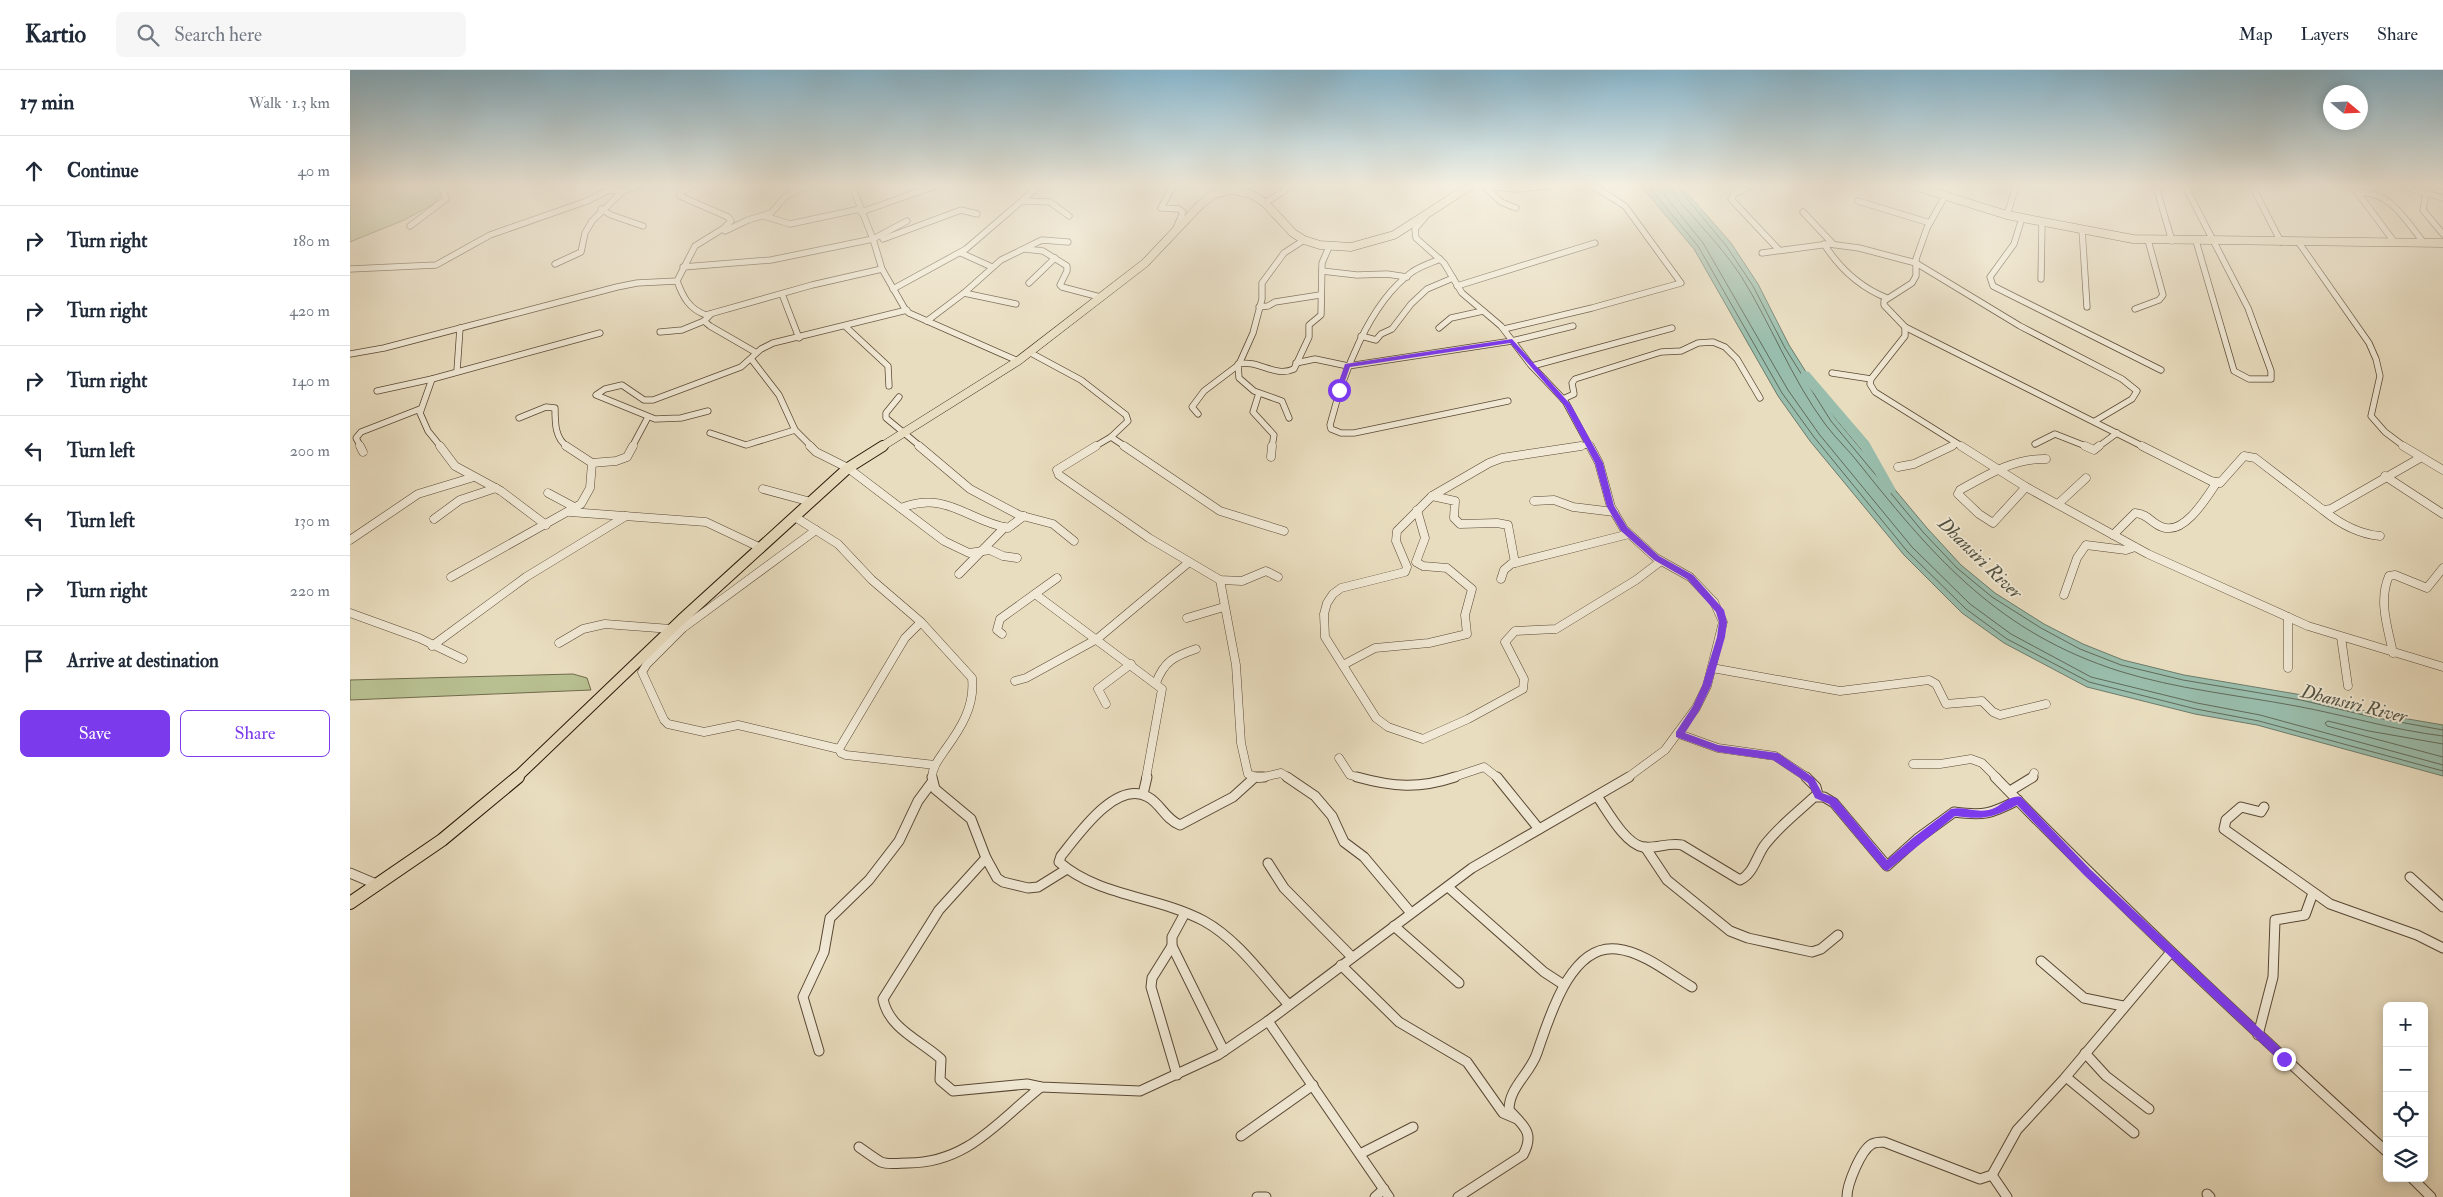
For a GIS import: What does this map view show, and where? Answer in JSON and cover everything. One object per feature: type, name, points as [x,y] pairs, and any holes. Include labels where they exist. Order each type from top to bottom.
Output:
[{"type":"main road","points":[[350,903],[442,840],[503,791],[672,629],[848,468],[1018,361],[1144,263],[1168,239]]},
{"type":"main road","points":[[1304,240],[1330,247],[1351,247],[1372,243],[1383,239]]},
{"type":"main road","points":[[2139,239],[2172,241],[2443,243]]},
{"type":"street","points":[[350,269],[436,265],[482,239]]},
{"type":"street","points":[[554,264],[581,252],[584,239]]},
{"type":"street","points":[[350,354],[384,348],[626,285],[677,281],[694,247],[705,239]]},
{"type":"street","points":[[873,241],[877,239]]},
{"type":"street","points":[[683,267],[771,260],[880,239]]},
{"type":"street","points":[[893,289],[961,253],[978,239]]},
{"type":"street","points":[[927,321],[964,293],[992,267],[1022,249],[1045,239],[1068,242]]},
{"type":"street","points":[[986,858],[939,910],[886,994],[883,1005],[901,1029],[941,1059],[940,1080],[953,1090],[1027,1084],[1041,1087],[1140,1091],[1224,1051],[1268,1021],[1288,1004],[1472,868],[1622,782],[1665,750],[1679,734],[1696,708],[1712,668],[1723,622],[1720,610],[1690,577],[1662,561],[1629,534],[1614,512],[1599,463],[1563,399],[1532,366],[1504,329],[1462,293],[1440,259],[1419,239]]},
{"type":"street","points":[[1504,329],[1592,308],[1681,283],[1677,274],[1650,239]]},
{"type":"street","points":[[1768,239],[1779,250]]},
{"type":"street","points":[[1828,239],[1833,244]]},
{"type":"street","points":[[1925,239],[1916,263],[1916,276],[1912,283],[1884,301],[1884,304],[1905,327],[2216,482]]},
{"type":"street","points":[[2016,239],[2014,244],[1990,278],[1993,286],[2161,370]]},
{"type":"street","points":[[2041,279],[2042,239]]},
{"type":"street","points":[[2083,239],[2087,307]]},
{"type":"street","points":[[2392,239],[2395,243]]},
{"type":"street","points":[[2420,239],[2424,243]]},
{"type":"street","points":[[1198,414],[1192,407],[1194,400],[1226,377],[1238,364],[1253,333],[1262,297],[1262,283],[1264,279],[1275,268],[1284,253],[1304,240]]},
{"type":"street","points":[[2135,309],[2159,300],[2163,295],[2148,240]]},
{"type":"street","points":[[873,241],[882,269],[907,310],[927,321],[1018,361]]},
{"type":"street","points":[[2196,241],[2234,371],[2249,379],[2271,379],[2271,371],[2254,322],[2213,241]]},
{"type":"street","points":[[1457,286],[1595,242]]},
{"type":"street","points":[[2299,242],[2366,338],[2373,351],[2380,381],[2371,408],[2371,416],[2420,458],[2443,470]]},
{"type":"street","points":[[1824,244],[1844,271],[1866,290],[1887,298]]},
{"type":"street","points":[[1762,253],[1833,244],[1859,248],[1916,263],[2020,326],[2134,387],[2136,394],[2132,399],[2095,421]]},
{"type":"street","points":[[1238,364],[1260,364],[1275,371],[1292,371],[1309,337],[1309,325],[1321,315],[1322,260],[1330,247]]},
{"type":"street","points":[[1022,249],[1040,250],[1068,268],[1061,279],[1061,286],[1100,297]]},
{"type":"street","points":[[961,253],[992,267]]},
{"type":"street","points":[[1029,283],[1055,258]]},
{"type":"street","points":[[1440,259],[1407,277],[1393,291],[1362,336],[1348,366],[1330,425],[1331,429],[1340,433],[1354,434],[1508,401]]},
{"type":"street","points":[[677,281],[685,301],[698,312],[711,314],[882,269]]},
{"type":"street","points":[[1322,272],[1339,271],[1357,275],[1389,272],[1407,277]]},
{"type":"street","points":[[1362,336],[1376,340],[1381,334],[1392,329],[1411,304],[1427,289],[1453,278]]},
{"type":"street","points":[[964,293],[1016,304]]},
{"type":"street","points":[[782,294],[799,338]]},
{"type":"street","points":[[1259,307],[1268,306],[1275,302],[1320,295]]},
{"type":"street","points":[[708,411],[681,418],[659,419],[648,417],[596,395],[605,389],[622,385],[640,399],[648,402],[742,367],[752,360],[755,352],[773,343],[846,327],[907,310]]},
{"type":"street","points":[[1440,328],[1451,318],[1483,311]]},
{"type":"street","points":[[660,332],[682,330],[704,321],[711,314]]},
{"type":"street","points":[[704,321],[732,342],[755,352]]},
{"type":"street","points":[[1296,363],[1315,359],[1348,366],[1512,340],[1572,326]]},
{"type":"street","points":[[846,327],[888,366],[890,374],[889,386]]},
{"type":"street","points":[[1905,327],[1905,336],[1871,379],[1871,387],[1879,396],[2026,486],[2135,547],[2288,617],[2342,637],[2443,667]]},
{"type":"street","points":[[457,372],[460,328]]},
{"type":"street","points":[[1532,366],[1672,328]]},
{"type":"street","points":[[377,391],[432,379],[600,333]]},
{"type":"street","points":[[1563,399],[1574,394],[1572,383],[1575,379],[1661,352],[1684,350],[1702,342],[1720,344],[1731,353],[1737,359],[1760,398]]},
{"type":"street","points":[[1029,352],[1081,380],[1126,415],[1128,421],[1111,437],[1061,467],[1057,472],[1149,538],[1188,563],[1206,570],[1220,580],[1242,581],[1266,572],[1278,577]]},
{"type":"street","points":[[752,360],[779,395],[796,430],[816,452],[848,468],[944,542],[969,553],[990,550],[1003,556],[1017,558]]},
{"type":"street","points":[[1238,364],[1239,378],[1259,394],[1282,401],[1289,418]]},
{"type":"street","points":[[1832,373],[1856,374],[1871,379]]},
{"type":"street","points":[[432,379],[421,407],[428,431],[446,457],[455,466],[496,488],[546,525]]},
{"type":"street","points":[[1259,394],[1253,412],[1275,437],[1272,457]]},
{"type":"street","points":[[899,397],[885,415],[964,485],[1000,506],[1024,516],[1052,524],[1074,541]]},
{"type":"street","points":[[363,452],[356,438],[361,432],[421,407]]},
{"type":"street","points":[[519,418],[546,407],[555,408],[555,428],[563,444],[592,463],[616,461],[627,457],[648,417]]},
{"type":"street","points":[[710,433],[746,445],[796,430]]},
{"type":"street","points":[[2035,444],[2055,434],[2094,450],[2117,433]]},
{"type":"street","points":[[1111,437],[1220,511],[1284,531]]},
{"type":"street","points":[[1898,467],[1914,464],[1958,444]]},
{"type":"street","points":[[1589,445],[1496,460],[1432,496],[1399,527],[1395,535],[1407,567],[1405,572],[1399,575],[1338,588],[1327,601],[1324,607],[1323,630],[1343,665],[1381,723],[1417,738],[1432,736],[1473,717],[1523,690],[1524,679],[1506,642],[1512,634],[1527,628],[1552,631],[1626,587],[1662,561]]},
{"type":"street","points":[[2113,535],[2135,513],[2145,514],[2153,525],[2163,529],[2170,530],[2180,525],[2190,517],[2216,482],[2224,480],[2244,456],[2251,456],[2335,520],[2368,535],[2380,536]]},
{"type":"street","points":[[2323,510],[2331,509],[2420,458]]},
{"type":"street","points":[[2026,486],[1996,522],[1988,521],[1961,499],[1958,492],[1999,469],[2032,459],[2046,459]]},
{"type":"street","points":[[451,577],[573,510],[584,500],[590,488],[592,463]]},
{"type":"street","points":[[2386,476],[2443,514]]},
{"type":"street","points":[[350,540],[418,494],[474,477]]},
{"type":"street","points":[[2058,504],[2086,478]]},
{"type":"street","points":[[434,519],[460,500],[496,488]]},
{"type":"street","points":[[763,489],[811,502]]},
{"type":"street","points":[[548,493],[573,510],[706,522],[761,548]]},
{"type":"street","points":[[1432,496],[1455,501],[1454,518],[1460,524],[1501,523],[1508,525],[1515,563]]},
{"type":"street","points":[[1534,501],[1554,500],[1573,507],[1614,512]]},
{"type":"street","points":[[901,508],[917,502],[932,502],[967,512],[991,525],[1005,527],[1013,526],[1024,516]]},
{"type":"street","points":[[1343,665],[1375,648],[1429,643],[1466,634],[1465,615],[1472,589],[1450,570],[1443,567],[1423,566],[1416,562],[1417,555],[1425,538],[1417,510]]},
{"type":"street","points":[[432,646],[483,605],[586,537],[626,516]]},
{"type":"street","points":[[795,517],[838,544],[872,580],[921,622],[972,678],[974,690],[964,720],[935,765],[931,775],[935,789],[971,819],[986,858],[997,878],[1003,882],[1028,888],[1038,886],[1067,869]]},
{"type":"street","points":[[959,574],[1005,527]]},
{"type":"street","points":[[816,530],[683,628],[647,664],[642,672],[664,720],[668,724],[704,732],[738,725],[771,735],[839,750],[846,755],[935,765]]},
{"type":"street","points":[[1501,579],[1507,566],[1515,563],[1629,534]]},
{"type":"street","points":[[2064,595],[2077,558],[2086,546],[2126,550],[2135,547]]},
{"type":"street","points":[[1015,681],[1026,678],[1097,639],[1188,563]]},
{"type":"street","points":[[2394,653],[2384,601],[2383,585],[2389,576],[2394,575],[2427,588],[2443,568]]},
{"type":"street","points":[[1002,634],[998,630],[1000,619],[1057,578]]},
{"type":"street","points":[[1220,580],[1238,676],[1242,747],[1248,774],[1254,778]]},
{"type":"street","points":[[1035,594],[1156,683],[1163,692],[1143,794]]},
{"type":"street","points":[[1187,618],[1224,608]]},
{"type":"street","points":[[350,614],[419,638],[432,646],[463,659]]},
{"type":"street","points":[[2288,617],[2288,668]]},
{"type":"street","points":[[839,750],[905,638],[921,622]]},
{"type":"street","points":[[559,643],[583,629],[605,624],[672,629]]},
{"type":"street","points":[[2342,637],[2348,686]]},
{"type":"street","points":[[1156,683],[1160,668],[1168,660],[1196,649]]},
{"type":"street","points":[[1106,704],[1098,689],[1131,664]]},
{"type":"street","points":[[1712,668],[1840,691],[1929,680],[1936,684],[1946,704],[1982,701],[2000,715],[2046,704]]},
{"type":"street","points":[[1679,734],[1718,748],[1775,756],[1811,780],[1816,787],[1818,795]]},
{"type":"street","points":[[1913,764],[1941,764],[1967,757],[1975,759],[2010,791],[2080,865],[2171,952],[2258,1035],[2383,1148]]},
{"type":"street","points":[[1339,758],[1350,775],[1390,786],[1437,782],[1484,767],[1494,773],[1539,829]]},
{"type":"street","points":[[2010,791],[2032,779],[2034,773]]},
{"type":"street","points":[[1288,1004],[1234,944],[1204,921],[1151,900],[1114,891],[1067,869],[1059,862],[1061,856],[1092,819],[1124,794],[1143,794],[1149,797],[1168,819],[1180,825],[1232,797],[1254,778],[1281,774],[1315,796],[1332,816],[1344,842],[1364,857],[1411,914]]},
{"type":"street","points":[[818,1051],[803,997],[824,952],[830,918],[868,880],[900,842],[918,801],[932,782]]},
{"type":"street","points":[[1818,795],[1832,801],[1887,866],[1954,812],[1987,814],[1997,812],[2018,800]]},
{"type":"street","points":[[1596,796],[1630,841],[1646,847],[1672,843],[1682,845],[1736,878],[1744,879],[1761,851],[1776,833],[1818,795]]},
{"type":"street","points":[[2264,807],[2261,812],[2240,807],[2226,820],[2224,828],[2330,904],[2417,935],[2443,948]]},
{"type":"street","points":[[1646,847],[1667,880],[1722,926],[1739,936],[1812,952],[1821,949],[1838,935]]},
{"type":"street","points":[[1268,863],[1284,888],[1352,957]]},
{"type":"street","points":[[350,874],[376,884]]},
{"type":"street","points":[[2410,877],[2443,907]]},
{"type":"street","points":[[1448,887],[1544,972],[1564,986]]},
{"type":"street","points":[[2258,1035],[2273,977],[2275,920],[2306,915],[2313,893]]},
{"type":"street","points":[[1185,913],[1172,937],[1172,946],[1224,1051]]},
{"type":"street","points":[[1394,926],[1459,983]]},
{"type":"street","points":[[1172,946],[1152,978],[1151,987],[1177,1075]]},
{"type":"street","points":[[1458,1197],[1523,1155],[1530,1139],[1527,1131],[1509,1110],[1510,1096],[1533,1064],[1564,986],[1580,962],[1608,949],[1617,949],[1635,956],[1692,987]]},
{"type":"street","points":[[1847,1197],[1848,1184],[1870,1146],[1876,1142],[1884,1142],[1980,1179],[1992,1175],[2017,1130],[2066,1077],[2123,1006],[2171,952]]},
{"type":"street","points":[[2041,961],[2084,998],[2098,1003],[2123,1006]]},
{"type":"street","points":[[1342,965],[1399,1022],[1467,1062],[1503,1113],[1517,1119]]},
{"type":"street","points":[[1268,1021],[1386,1193],[1375,1197]]},
{"type":"street","points":[[2085,1053],[2106,1076],[2149,1109]]},
{"type":"street","points":[[2066,1077],[2134,1133]]},
{"type":"street","points":[[1241,1136],[1313,1085]]},
{"type":"street","points":[[859,1147],[883,1163],[928,1163],[940,1160],[978,1142],[1012,1110],[1041,1087]]},
{"type":"street","points":[[1360,1154],[1413,1127]]},
{"type":"street","points":[[1992,1175],[2007,1197]]},
{"type":"street","points":[[2416,1182],[2431,1197]]},
{"type":"street","points":[[1257,1197],[1266,1197]]},
{"type":"shaded area","points":[[573,674],[587,678],[591,690],[350,700],[350,680]]},
{"type":"water","name":"Dhansiri River","points":[[1685,239],[1727,239],[1731,243],[1758,284],[1789,345],[1835,418],[1927,528],[1961,565],[1995,593],[2044,624],[2083,644],[2123,660],[2184,675],[2302,695],[2373,713],[2443,725],[2443,776],[2257,725],[2195,714],[2087,687],[2004,643],[1962,613],[1904,555],[1810,441],[1778,396],[1694,249]]},
{"type":"waterway","name":"Dhansiri River","points":[[1805,375],[1865,445],[1890,490]]},
{"type":"route","points":[[1339,390],[1348,366],[1512,340],[1530,364],[1568,405],[1599,463],[1611,507],[1624,529],[1656,558],[1690,577],[1720,610],[1723,622],[1721,637],[1707,686],[1692,716],[1679,734],[1712,747],[1775,756],[1811,780],[1816,787],[1818,795],[1832,801],[1884,865],[1887,866],[1954,812],[1982,816],[1997,812],[2018,800],[2087,872],[2284,1059]]}]
